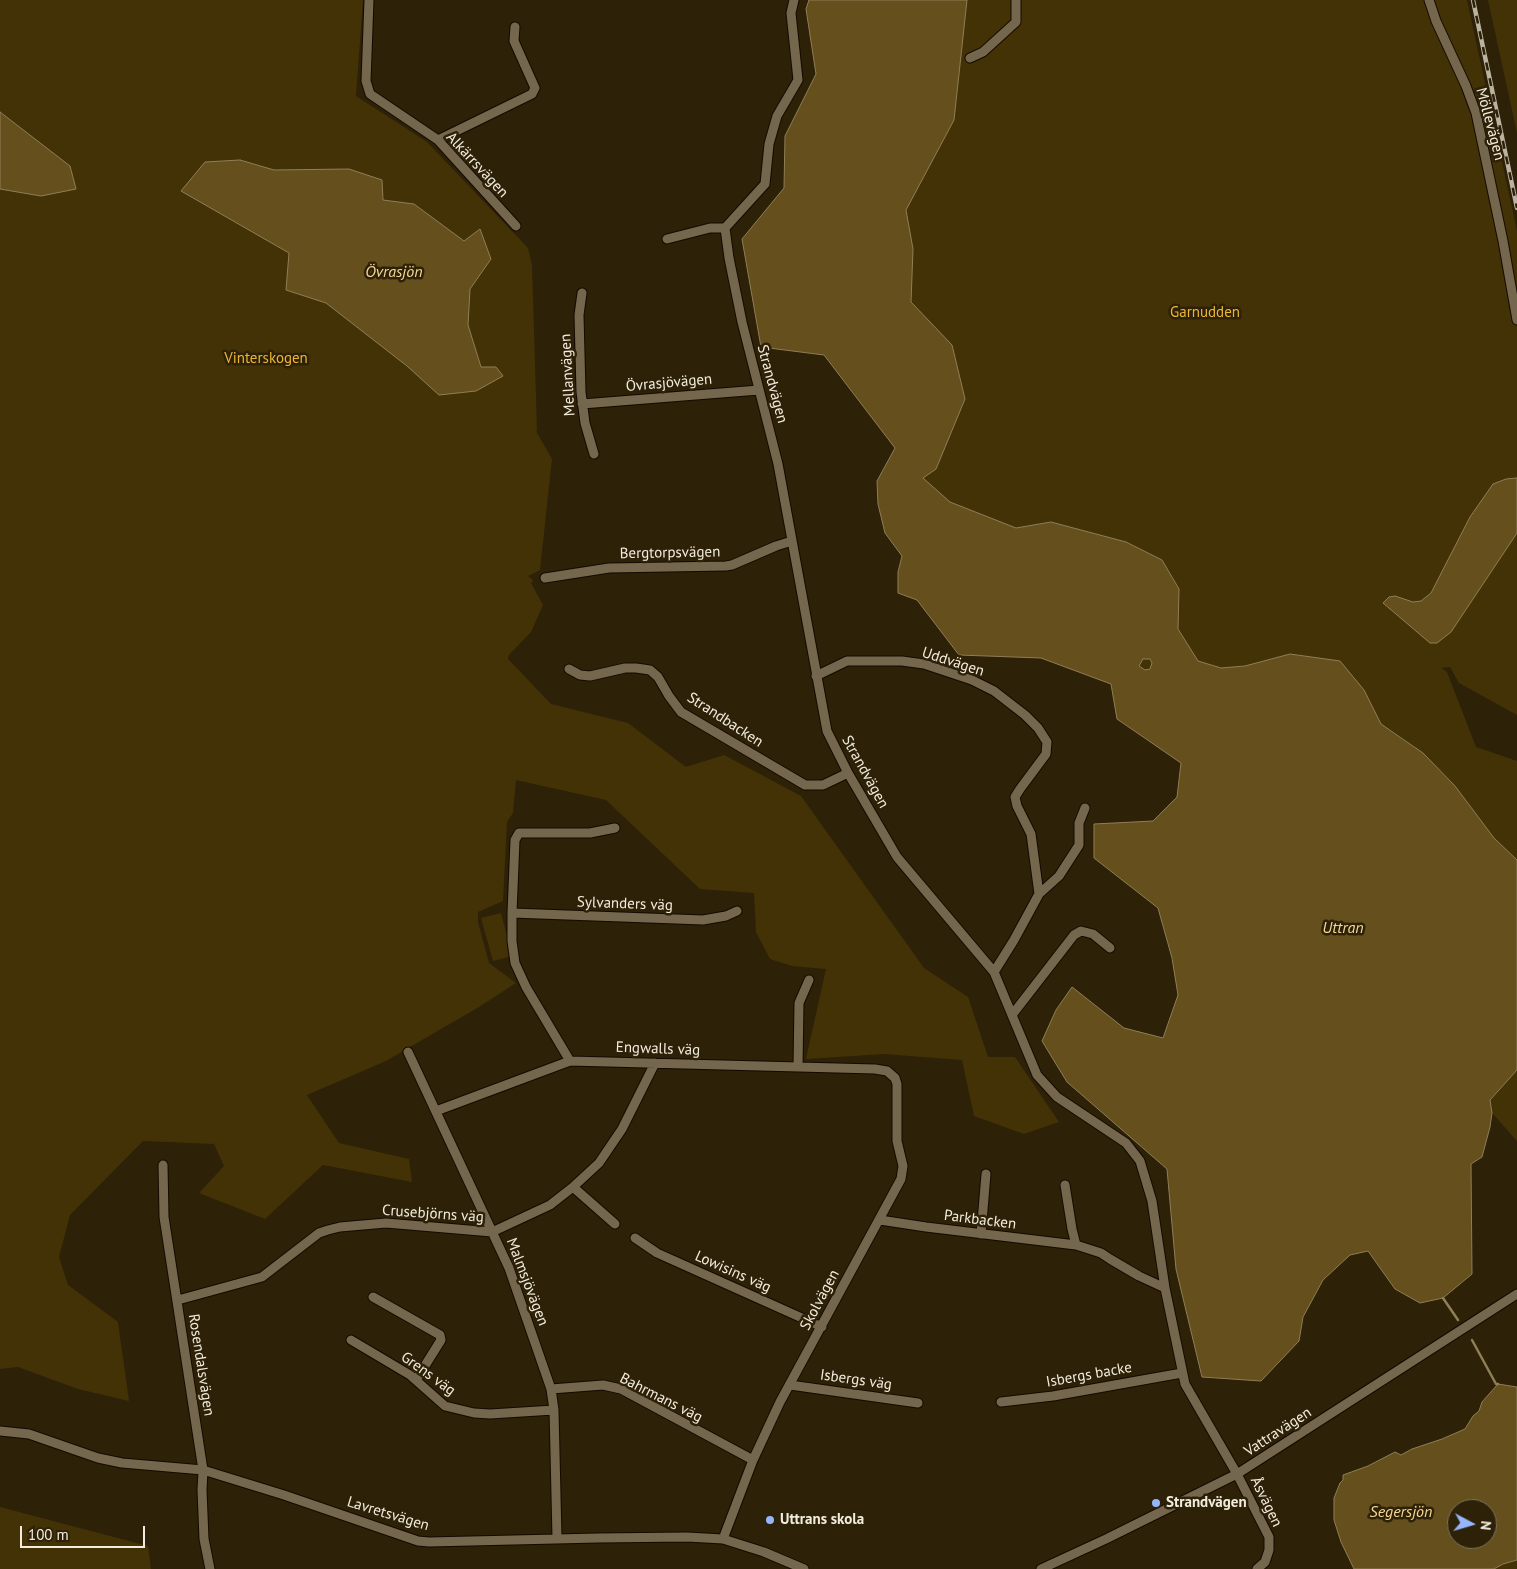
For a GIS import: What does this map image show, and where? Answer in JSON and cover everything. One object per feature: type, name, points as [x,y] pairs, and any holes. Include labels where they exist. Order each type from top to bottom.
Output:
[{"type":"street","name":"Alkärrsvägen","points":[[368,0],[365,68],[367,89],[374,98],[438,140],[516,226]]},
{"type":"street","points":[[667,239],[710,228],[725,228],[765,184],[769,144],[777,116],[798,80],[791,13],[794,0]]},
{"type":"street","points":[[970,58],[983,52],[1016,22],[1016,0]]},
{"type":"street","name":"Möllevägen","points":[[1429,0],[1436,21],[1466,86],[1476,113],[1504,241],[1517,320]]},
{"type":"street","points":[[438,140],[532,94],[535,88],[514,41],[514,27]]},
{"type":"street","name":"Strandvägen","points":[[725,228],[742,322],[778,464],[827,731],[848,773],[897,857],[994,972],[1038,1075],[1057,1097],[1126,1143],[1140,1161],[1152,1200],[1165,1288],[1185,1384],[1237,1474]]},
{"type":"street","name":"Mellanvägen","points":[[582,293],[579,315],[582,404],[585,423],[594,454]]},
{"type":"street","name":"Övrasjövägen","points":[[582,404],[759,390]]},
{"type":"street","name":"Bergtorpsvägen","points":[[545,578],[609,568],[726,566],[792,541]]},
{"type":"street","name":"Uddvägen","points":[[816,676],[847,661],[902,661],[924,664],[972,680],[994,691],[1025,715],[1038,728],[1047,742],[1046,754],[1015,797],[1017,806],[1031,834],[1040,894]]},
{"type":"street","name":"Strandbacken","points":[[569,668],[580,675],[590,676],[625,668],[650,670],[658,677],[681,712],[805,785],[824,784],[848,773]]},
{"type":"street","points":[[994,972],[1040,894],[1060,876],[1079,845],[1079,823],[1085,808]]},
{"type":"street","points":[[570,1061],[526,987],[516,964],[512,941],[515,840],[519,833],[590,833],[616,828]]},
{"type":"street","name":"Sylvanders väg","points":[[512,913],[703,920],[726,916],[737,911]]},
{"type":"street","points":[[1012,1015],[1074,935],[1081,931],[1093,934],[1110,948]]},
{"type":"street","points":[[798,1068],[799,1003],[809,980]]},
{"type":"street","name":"Malmsjövägen","points":[[408,1052],[512,1276],[551,1389],[554,1410],[557,1538]]},
{"type":"street","name":"Engwalls väg","points":[[436,1111],[570,1061],[859,1068],[887,1071]]},
{"type":"street","name":"Crusebjörns väg","points":[[178,1300],[262,1277],[319,1233],[340,1227],[386,1224],[492,1232],[550,1205],[573,1188],[602,1158],[622,1129],[656,1063]]},
{"type":"street","name":"Skolvägen","points":[[723,1539],[753,1460],[780,1402],[899,1186],[903,1166],[896,1141],[898,1084],[895,1078],[887,1071]]},
{"type":"street","name":"Rosendalsvägen","points":[[163,1164],[164,1217],[203,1470],[204,1539],[210,1569]]},
{"type":"street","points":[[981,1234],[986,1174]]},
{"type":"street","points":[[1066,1185],[1076,1245]]},
{"type":"street","points":[[573,1188],[615,1224]]},
{"type":"street","name":"Parkbacken","points":[[880,1220],[1076,1245],[1101,1252],[1139,1276],[1165,1288]]},
{"type":"street","name":"Lowisins väg","points":[[635,1238],[657,1253],[822,1327]]},
{"type":"street","name":"Vattravägen","points":[[1040,1569],[1106,1539],[1237,1474],[1517,1294]]},
{"type":"street","points":[[373,1297],[440,1335],[441,1340],[416,1380]]},
{"type":"street","name":"Grens väg","points":[[351,1340],[416,1380],[445,1406],[474,1413],[490,1414],[554,1410]]},
{"type":"street","name":"Isbergs backe","points":[[1001,1402],[1053,1396],[1182,1373]]},
{"type":"street","name":"Bahrmans väg","points":[[551,1389],[603,1385],[621,1389],[753,1460]]},
{"type":"street","name":"Isbergs väg","points":[[790,1385],[918,1403]]},
{"type":"street","name":"Lavretsvägen","points":[[0,1431],[29,1434],[98,1458],[122,1463],[203,1470],[284,1495],[418,1541],[687,1537],[723,1539],[764,1552],[804,1569]]},
{"type":"street","name":"Åsvägen","points":[[1237,1474],[1269,1536],[1270,1550],[1265,1562],[1257,1569]]},
{"type":"green space","name":"Vinterskogen","points":[[0,0],[363,0],[356,96],[427,142],[528,248],[532,265],[536,431],[552,459],[540,570],[528,576],[533,580],[531,583],[543,605],[531,632],[509,655],[508,659],[551,704],[628,723],[686,767],[724,755],[801,796],[924,968],[968,997],[988,1057],[1015,1057],[1059,1122],[1024,1134],[974,1116],[962,1060],[884,1054],[806,1059],[826,969],[792,966],[770,959],[756,932],[754,893],[700,889],[606,800],[516,780],[513,813],[507,822],[503,901],[478,912],[478,922],[489,963],[516,983],[479,1007],[386,1061],[307,1095],[339,1143],[409,1159],[412,1182],[323,1165],[265,1219],[199,1193],[224,1166],[214,1144],[143,1141],[70,1215],[59,1257],[68,1285],[118,1322],[129,1401],[78,1389],[18,1367],[0,1369]]},
{"type":"green space","name":"Garnudden","points":[[882,0],[1467,0],[1517,231],[1517,715],[1459,683],[1450,667],[1441,668],[1447,672],[1476,747],[1517,761],[1517,860],[1494,838],[1455,786],[1423,753],[1391,730],[1157,695],[908,525]]},
{"type":"green space","points":[[1488,0],[1517,0],[1517,133]]},
{"type":"green space","points":[[501,913],[512,956],[493,961],[481,918]]},
{"type":"green space","points":[[1517,1070],[1517,1141],[1492,1113],[1490,1100]]},
{"type":"green space","points":[[0,1507],[148,1546],[151,1569],[0,1569]]},
{"type":"green space","points":[[1517,1560],[1517,1569],[1494,1569],[1503,1564]]},
{"type":"water","name":"Uttran","points":[[809,0],[967,0],[954,120],[906,210],[913,249],[911,302],[952,345],[965,399],[936,469],[923,478],[950,502],[1016,528],[1051,522],[1126,542],[1162,560],[1179,589],[1178,629],[1198,661],[1221,668],[1245,666],[1290,654],[1340,661],[1364,690],[1381,724],[1423,753],[1455,786],[1494,838],[1517,860],[1517,1070],[1490,1100],[1492,1113],[1482,1157],[1471,1164],[1472,1274],[1443,1298],[1420,1303],[1395,1289],[1368,1251],[1350,1255],[1323,1280],[1303,1317],[1299,1341],[1261,1381],[1202,1377],[1176,1269],[1167,1169],[1067,1082],[1042,1041],[1056,1010],[1072,987],[1124,1028],[1163,1038],[1178,995],[1172,958],[1158,908],[1094,858],[1094,824],[1153,821],[1177,797],[1181,763],[1117,719],[1111,684],[1041,658],[959,655],[917,600],[898,593],[898,572],[902,556],[885,533],[878,504],[877,481],[895,448],[824,355],[761,347],[742,239],[784,188],[785,136],[816,74],[806,9]],"holes":[[[1143,659],[1150,659],[1152,663],[1150,669],[1145,670],[1139,666]]]},
{"type":"water","points":[[0,112],[70,166],[76,189],[41,196],[0,189]]},
{"type":"water","name":"Övrasjön","points":[[240,160],[274,170],[349,169],[382,180],[383,200],[414,204],[464,241],[480,229],[491,259],[470,289],[468,325],[481,367],[496,367],[503,376],[476,391],[439,395],[407,366],[326,303],[286,290],[289,253],[181,191],[205,162]]},
{"type":"water","points":[[1517,478],[1517,533],[1451,632],[1437,643],[1430,643],[1383,603],[1389,597],[1395,596],[1413,602],[1421,601],[1431,593],[1470,517],[1493,484],[1506,479]]},
{"type":"water","name":"Segersjön","points":[[1498,1384],[1517,1387],[1517,1560],[1494,1569],[1354,1569],[1341,1542],[1334,1520],[1334,1498],[1343,1480],[1343,1475],[1368,1466],[1395,1452],[1401,1455],[1465,1429],[1473,1416],[1479,1411],[1482,1402]]},
{"type":"waterway","points":[[1443,1298],[1458,1320]]},
{"type":"waterway","points":[[1472,1340],[1496,1384],[1498,1384]]},
{"type":"railway","points":[[1473,0],[1517,208]]},
{"type":"place","name":"Strandvägen","points":[[1156,1503]]},
{"type":"place","name":"Uttrans skola","points":[[770,1520]]}]
